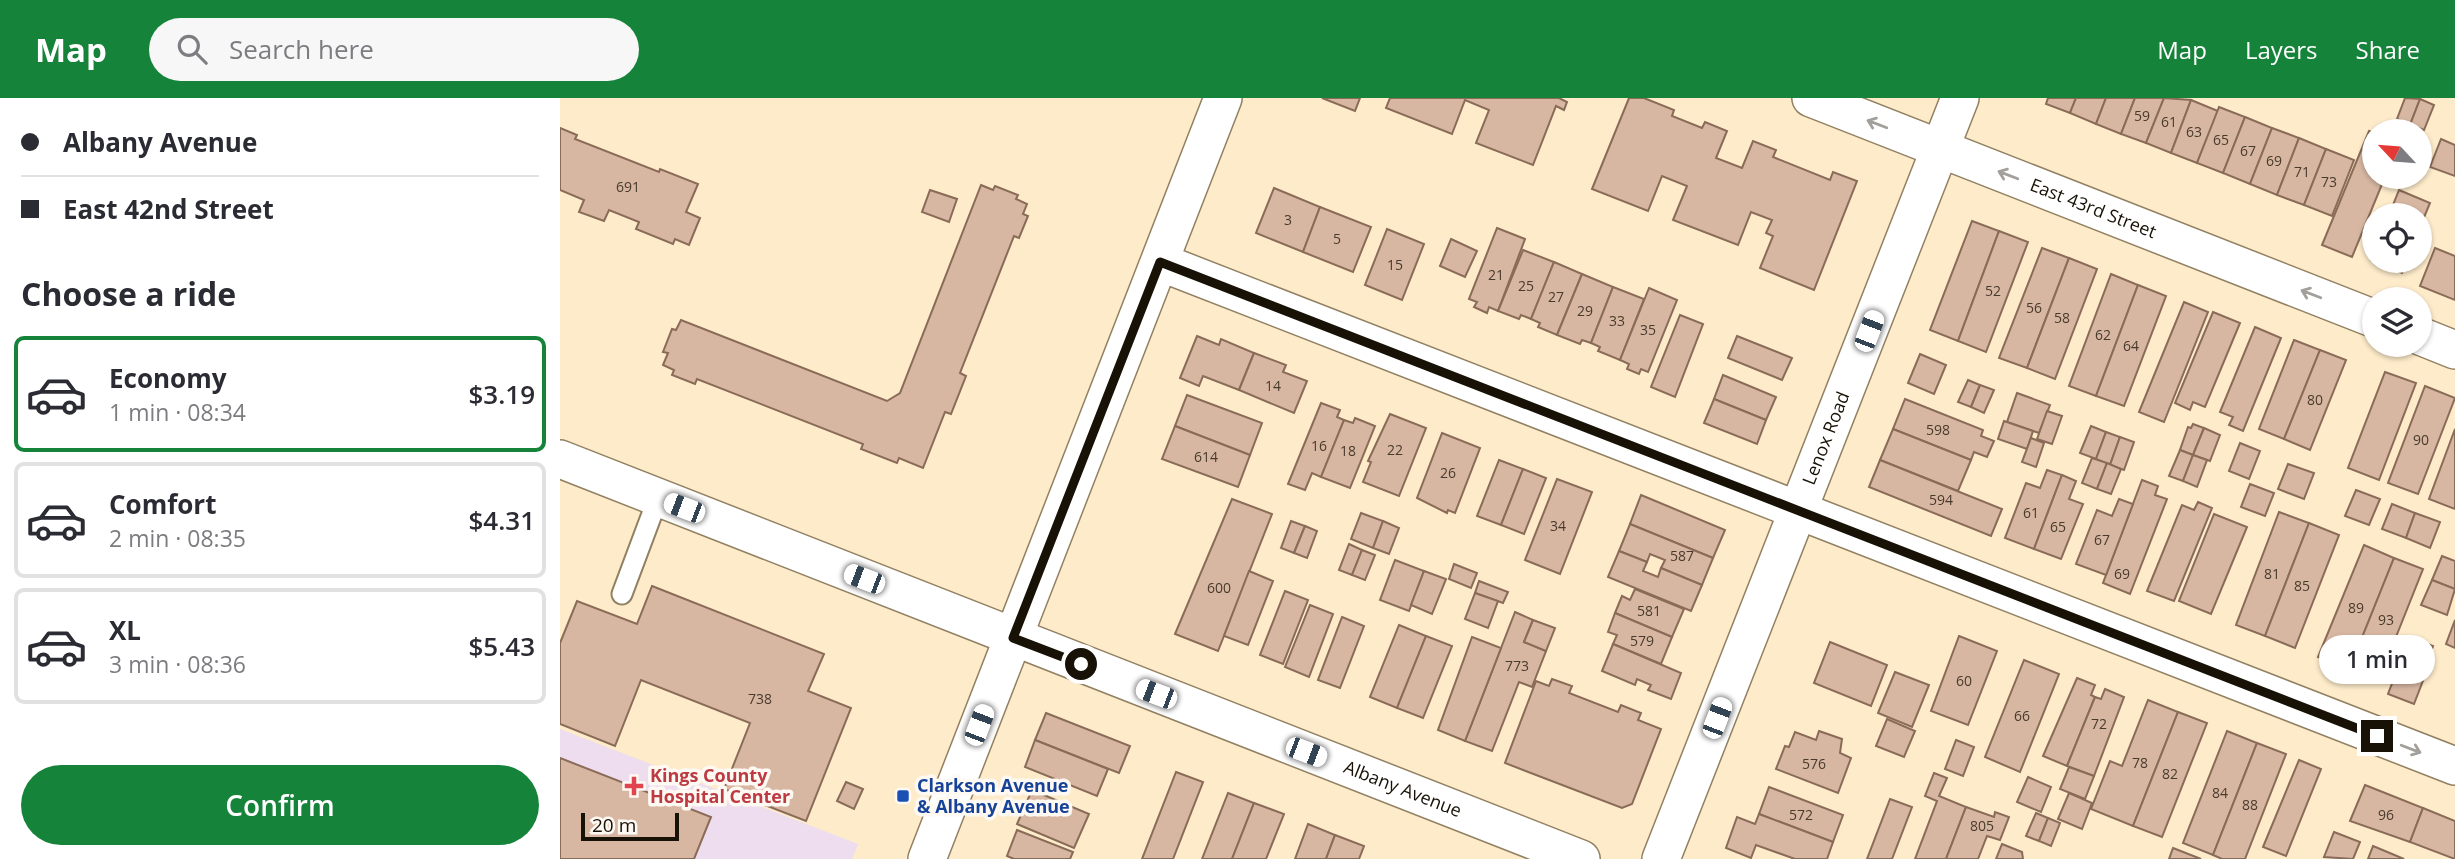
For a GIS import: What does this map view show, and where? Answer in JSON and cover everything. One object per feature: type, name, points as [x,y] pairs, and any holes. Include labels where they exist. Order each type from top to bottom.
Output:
[{"type":"street","points":[[927,859],[1223,98]]},
{"type":"street","name":"East 43rd Street","points":[[1811,98],[2362,314]]},
{"type":"street","name":"Lenox Road","points":[[1661,859],[1960,98]]},
{"type":"street","points":[[1160,262],[2455,766]]},
{"type":"street","points":[[2432,341],[2455,350]]},
{"type":"street","name":"Albany Avenue","points":[[560,459],[1581,859]]},
{"type":"lane","points":[[622,594],[658,498]]},
{"type":"shaded area","name":"Kings County Hospital Center","points":[[560,729],[858,844],[852,859],[560,859]]},
{"type":"building","points":[[1322,98],[1360,98],[1355,111]]},
{"type":"building","points":[[1390,98],[1559,98],[1567,102],[1564,110],[1556,106],[1533,165],[1476,143],[1489,110],[1465,100],[1452,134],[1386,108]]},
{"type":"building","points":[[1629,98],[1644,98],[1674,110],[1672,116],[1702,128],[1705,122],[1727,131],[1716,158],[1742,168],[1753,141],[1776,150],[1773,157],[1830,180],[1833,172],[1857,181],[1814,290],[1760,268],[1773,236],[1766,233],[1772,220],[1751,212],[1738,245],[1673,220],[1687,186],[1662,176],[1648,211],[1592,189]]},
{"type":"building","points":[[2048,98],[2076,98],[2070,113],[2046,104]]},
{"type":"building","points":[[2076,98],[2106,98],[2096,124],[2070,113]]},
{"type":"building","points":[[2106,98],[2135,98],[2121,134],[2096,124]]},
{"type":"building","points":[[2135,98],[2164,98],[2146,143],[2121,134]]},
{"type":"building","points":[[2164,98],[2191,100],[2171,153],[2146,143]]},
{"type":"building","points":[[2405,98],[2420,99],[2412,119],[2397,119]]},
{"type":"building","points":[[2420,99],[2434,105],[2428,119],[2412,119]]},
{"type":"building","points":[[2191,100],[2218,111],[2197,163],[2171,153]]},
{"type":"building","points":[[2219,107],[2245,117],[2223,173],[2197,163]]},
{"type":"building","points":[[2245,117],[2272,128],[2250,184],[2223,173]]},
{"type":"building","points":[[560,128],[577,135],[575,139],[659,172],[660,169],[698,184],[686,212],[700,218],[689,245],[675,239],[673,244],[636,229],[639,222],[609,210],[604,221],[579,212],[584,200],[560,190]]},
{"type":"building","points":[[2272,128],[2299,138],[2277,195],[2250,184]]},
{"type":"building","points":[[2299,138],[2326,149],[2304,205],[2277,195]]},
{"type":"building","points":[[2441,139],[2455,145],[2455,176],[2432,168]]},
{"type":"building","points":[[2362,148],[2362,189],[2380,189],[2374,203],[2362,203],[2362,233],[2352,257],[2322,245]]},
{"type":"building","points":[[2326,149],[2354,160],[2332,216],[2304,205]]},
{"type":"building","points":[[981,185],[993,190],[995,186],[1018,195],[1016,199],[1027,204],[1023,214],[1028,216],[1019,238],[1014,236],[960,373],[966,376],[951,414],[945,412],[923,468],[899,458],[897,463],[861,449],[863,444],[697,379],[695,384],[672,375],[674,370],[663,365],[668,353],[663,352],[672,329],[676,330],[681,320],[887,401],[900,393]]},
{"type":"building","points":[[1274,188],[1320,207],[1303,252],[1256,233]]},
{"type":"building","points":[[930,190],[957,199],[949,222],[922,212]]},
{"type":"building","points":[[2399,190],[2430,203],[2394,203]]},
{"type":"building","points":[[1320,207],[1371,227],[1353,272],[1303,252]]},
{"type":"building","points":[[1972,221],[1999,231],[1958,341],[1930,330]]},
{"type":"building","points":[[1497,228],[1525,239],[1498,311],[1489,307],[1487,313],[1474,307],[1477,302],[1469,299]]},
{"type":"building","points":[[1387,229],[1424,244],[1402,300],[1365,285]]},
{"type":"building","points":[[1999,231],[2028,242],[1986,352],[1958,341]]},
{"type":"building","points":[[1451,239],[1477,251],[1465,277],[1440,266]]},
{"type":"building","points":[[2042,248],[2069,258],[2027,368],[1999,358]]},
{"type":"building","points":[[2435,248],[2455,256],[2455,300],[2432,291],[2432,287],[2420,286],[2425,273],[2432,273]]},
{"type":"building","points":[[1523,250],[1554,262],[1531,319],[1521,315],[1519,319],[1498,311]]},
{"type":"building","points":[[2069,258],[2097,269],[2055,379],[2027,368]]},
{"type":"building","points":[[1554,262],[1582,274],[1557,335],[1538,327],[1540,323],[1531,319]]},
{"type":"building","points":[[1582,274],[1613,287],[1591,343],[1582,340],[1580,344],[1557,335]]},
{"type":"building","points":[[2111,274],[2138,285],[2096,396],[2069,386]]},
{"type":"building","points":[[2138,285],[2166,296],[2124,406],[2096,396]]},
{"type":"building","points":[[1613,287],[1644,299],[1620,360],[1598,351],[1600,347],[1591,343]]},
{"type":"building","points":[[1649,288],[1677,300],[1648,372],[1641,369],[1639,374],[1627,369],[1629,364],[1620,360]]},
{"type":"building","points":[[2184,302],[2208,312],[2164,422],[2139,412]]},
{"type":"building","points":[[2213,312],[2240,323],[2205,407],[2193,402],[2190,410],[2175,403]]},
{"type":"building","points":[[1680,315],[1703,324],[1675,397],[1651,387]]},
{"type":"building","points":[[2255,327],[2281,338],[2243,431],[2229,425],[2233,417],[2220,412]]},
{"type":"building","points":[[1197,336],[1219,345],[1221,339],[1254,353],[1239,390],[1203,376],[1199,386],[1180,378]]},
{"type":"building","points":[[1737,336],[1792,358],[1782,380],[1728,358]]},
{"type":"building","points":[[2294,340],[2320,350],[2284,439],[2259,429]]},
{"type":"building","points":[[2320,350],[2346,360],[2310,450],[2284,439]]},
{"type":"building","points":[[1254,353],[1286,365],[1283,372],[1307,381],[1294,413],[1239,390]]},
{"type":"building","points":[[1920,354],[1946,365],[1934,394],[1908,383]]},
{"type":"building","points":[[2385,372],[2416,383],[2379,480],[2348,468]]},
{"type":"building","points":[[1723,375],[1776,397],[1766,420],[1714,399]]},
{"type":"building","points":[[1968,380],[1980,385],[1971,407],[1958,402]]},
{"type":"building","points":[[1980,385],[1994,390],[1984,413],[1971,407]]},
{"type":"building","points":[[2425,386],[2455,398],[2418,494],[2388,483]]},
{"type":"building","points":[[2017,393],[2050,405],[2039,433],[2007,422]]},
{"type":"building","points":[[1187,395],[1262,423],[1250,455],[1175,426]]},
{"type":"building","points":[[1714,399],[1766,420],[1757,444],[1704,423]]},
{"type":"building","points":[[1905,399],[1983,430],[1981,436],[1994,441],[1987,457],[1974,452],[1971,460],[1893,429]]},
{"type":"building","points":[[1321,403],[1340,410],[1337,417],[1344,420],[1321,477],[1312,473],[1305,490],[1288,484]]},
{"type":"building","points":[[2047,411],[2062,416],[2052,444],[2037,439]]},
{"type":"building","points":[[1390,414],[1426,428],[1399,496],[1363,482],[1371,462],[1368,461]]},
{"type":"building","points":[[1355,418],[1375,426],[1350,488],[1321,477],[1344,420],[1353,423]]},
{"type":"building","points":[[2004,421],[2033,431],[2027,449],[1998,439]]},
{"type":"building","points":[[2193,424],[2204,428],[2193,455],[2180,450],[2188,427],[2191,428]]},
{"type":"building","points":[[1175,426],[1250,455],[1238,487],[1162,459]]},
{"type":"building","points":[[2091,426],[2106,432],[2096,459],[2080,453]]},
{"type":"building","points":[[2204,428],[2220,435],[2210,461],[2193,455]]},
{"type":"building","points":[[1893,429],[1971,460],[1958,491],[1880,460]]},
{"type":"building","points":[[2455,429],[2455,509],[2429,499]]},
{"type":"building","points":[[2106,432],[2120,437],[2110,465],[2096,459]]},
{"type":"building","points":[[1442,433],[1480,448],[1455,513],[1448,510],[1447,513],[1417,498]]},
{"type":"building","points":[[2120,437],[2134,442],[2124,470],[2110,465]]},
{"type":"building","points":[[2031,438],[2044,443],[2036,467],[2022,462]]},
{"type":"building","points":[[2240,443],[2260,451],[2249,479],[2229,471]]},
{"type":"building","points":[[2180,450],[2193,455],[2183,481],[2169,476]]},
{"type":"building","points":[[2193,455],[2207,460],[2197,487],[2183,481]]},
{"type":"building","points":[[2092,458],[2107,463],[2097,489],[2082,483]]},
{"type":"building","points":[[1499,460],[1523,469],[1501,525],[1477,516]]},
{"type":"building","points":[[1880,460],[2002,509],[1991,536],[1869,487]]},
{"type":"building","points":[[2107,463],[2121,469],[2111,494],[2097,489]]},
{"type":"building","points":[[2288,464],[2314,473],[2304,499],[2278,489]]},
{"type":"building","points":[[1523,469],[1546,478],[1524,534],[1501,525]]},
{"type":"building","points":[[2047,470],[2062,475],[2034,549],[2005,538],[2026,483],[2040,488]]},
{"type":"building","points":[[2062,475],[2076,481],[2069,499],[2083,504],[2061,559],[2034,549]]},
{"type":"building","points":[[1557,479],[1592,492],[1560,574],[1525,560]]},
{"type":"building","points":[[2142,480],[2158,486],[2155,495],[2167,499],[2130,594],[2103,583]]},
{"type":"building","points":[[2250,484],[2274,493],[2265,516],[2241,507]]},
{"type":"building","points":[[2356,490],[2380,499],[2369,525],[2345,516]]},
{"type":"building","points":[[1641,495],[1725,530],[1713,558],[1630,524]]},
{"type":"building","points":[[1232,499],[1272,514],[1218,651],[1175,634]]},
{"type":"building","points":[[2119,499],[2133,504],[2106,575],[2076,564],[2097,510],[2112,516]]},
{"type":"building","points":[[2198,502],[2212,508],[2174,601],[2147,591],[2182,505],[2194,510]]},
{"type":"building","points":[[2392,504],[2415,513],[2406,538],[2382,529]]},
{"type":"building","points":[[2279,512],[2309,523],[2265,636],[2236,625]]},
{"type":"building","points":[[1361,513],[1383,521],[1373,548],[1351,539]]},
{"type":"building","points":[[2415,513],[2440,522],[2430,548],[2406,538]]},
{"type":"building","points":[[2214,514],[2247,527],[2211,614],[2179,601]]},
{"type":"building","points":[[1291,521],[1305,526],[1294,553],[1281,548]]},
{"type":"building","points":[[1383,521],[1399,528],[1389,554],[1373,548]]},
{"type":"building","points":[[2309,523],[2339,535],[2295,648],[2265,636]]},
{"type":"building","points":[[1630,524],[1713,558],[1702,585],[1661,568],[1665,560],[1650,554],[1647,562],[1619,551]]},
{"type":"building","points":[[1305,526],[1317,531],[1307,558],[1294,553]]},
{"type":"building","points":[[1349,544],[1362,550],[1352,575],[1339,570]]},
{"type":"building","points":[[2364,545],[2394,558],[2349,670],[2318,657]]},
{"type":"building","points":[[1362,550],[1375,555],[1365,580],[1352,575]]},
{"type":"building","points":[[1619,551],[1647,562],[1643,571],[1658,577],[1661,568],[1702,585],[1691,611],[1608,577]]},
{"type":"building","points":[[2442,556],[2455,561],[2455,589],[2432,580]]},
{"type":"building","points":[[2394,558],[2423,569],[2378,682],[2349,670]]},
{"type":"building","points":[[1395,560],[1424,571],[1409,611],[1380,600]]},
{"type":"building","points":[[1454,564],[1477,573],[1471,588],[1449,579]]},
{"type":"building","points":[[1249,571],[1273,581],[1248,645],[1224,636]]},
{"type":"building","points":[[1424,571],[1446,579],[1432,614],[1411,605]]},
{"type":"building","points":[[2432,580],[2455,589],[2447,615],[2421,605]]},
{"type":"building","points":[[1479,581],[1508,592],[1503,603],[1475,593]]},
{"type":"building","points":[[652,586],[824,654],[808,691],[851,708],[806,821],[724,789],[750,723],[641,680],[615,746],[560,724],[560,643],[577,601],[637,624]]},
{"type":"building","points":[[1635,589],[1684,609],[1672,637],[1615,613],[1622,596],[1630,600]]},
{"type":"building","points":[[1285,591],[1308,600],[1283,664],[1260,655]]},
{"type":"building","points":[[1475,593],[1498,601],[1488,628],[1465,619]]},
{"type":"building","points":[[1310,605],[1333,614],[1309,677],[1285,667]]},
{"type":"building","points":[[1515,612],[1533,620],[1524,642],[1546,651],[1532,687],[1519,682],[1492,751],[1465,741]]},
{"type":"building","points":[[1615,613],[1672,637],[1661,664],[1613,644],[1617,635],[1608,632]]},
{"type":"building","points":[[1342,617],[1364,626],[1340,688],[1318,680]]},
{"type":"building","points":[[1533,620],[1555,628],[1546,651],[1524,642]]},
{"type":"building","points":[[2455,620],[2455,648],[2446,644]]},
{"type":"building","points":[[1399,625],[1426,636],[1397,708],[1370,697]]},
{"type":"building","points":[[1426,636],[1452,646],[1423,718],[1397,708]]},
{"type":"building","points":[[1959,636],[1997,651],[1968,725],[1931,711]]},
{"type":"building","points":[[1472,637],[1501,648],[1465,741],[1438,730]]},
{"type":"building","points":[[2409,637],[2433,646],[2423,672],[2399,663]]},
{"type":"building","points":[[1830,642],[1887,665],[1871,706],[1814,683]]},
{"type":"building","points":[[1613,644],[1681,673],[1671,699],[1648,690],[1651,685],[1637,679],[1635,685],[1602,671]]},
{"type":"building","points":[[2024,660],[2059,674],[2020,772],[1985,757]]},
{"type":"building","points":[[2398,668],[2424,678],[2414,704],[2388,694]]},
{"type":"building","points":[[1895,672],[1929,685],[1912,727],[1878,713]]},
{"type":"building","points":[[2077,678],[2095,685],[2091,695],[2095,697],[2067,766],[2043,756]]},
{"type":"building","points":[[1552,679],[1572,686],[1569,693],[1618,712],[1621,705],[1641,713],[1638,720],[1661,729],[1632,804],[1622,808],[1505,763],[1536,681],[1549,686]]},
{"type":"building","points":[[2105,689],[2124,697],[2094,776],[2067,766],[2095,697],[2101,699]]},
{"type":"building","points":[[2148,700],[2178,712],[2133,826],[2091,809],[2110,761],[2122,766]]},
{"type":"building","points":[[2178,712],[2207,723],[2162,837],[2133,826]]},
{"type":"building","points":[[1046,713],[1130,746],[1119,773],[1035,740]]},
{"type":"building","points":[[1887,719],[1915,731],[1904,757],[1876,746]]},
{"type":"building","points":[[1819,731],[1842,739],[1840,753],[1851,758],[1838,793],[1776,769],[1785,746],[1789,747],[1795,732],[1816,740]]},
{"type":"building","points":[[2227,731],[2257,743],[2213,855],[2183,843]]},
{"type":"building","points":[[1035,740],[1108,769],[1097,796],[1025,767]]},
{"type":"building","points":[[1956,740],[1974,747],[1963,776],[1945,769]]},
{"type":"building","points":[[2257,743],[2286,754],[2245,859],[2222,859],[2213,855]]},
{"type":"building","points":[[560,758],[711,817],[694,859],[560,859]]},
{"type":"building","points":[[2299,760],[2321,769],[2286,856],[2263,847]]},
{"type":"building","points":[[2069,767],[2094,776],[2085,799],[2060,789]]},
{"type":"building","points":[[1176,772],[1203,782],[1173,859],[1142,859]]},
{"type":"building","points":[[1934,773],[1947,778],[1939,796],[1966,807],[1946,859],[1915,859],[1937,801],[1925,796]]},
{"type":"building","points":[[2028,777],[2051,787],[2041,812],[2017,802]]},
{"type":"building","points":[[846,782],[863,789],[854,809],[837,801]]},
{"type":"building","points":[[2365,785],[2423,808],[2410,842],[2350,821]]},
{"type":"building","points":[[1769,787],[1843,815],[1833,842],[1759,814]]},
{"type":"building","points":[[1032,790],[1089,814],[1074,848],[1017,824]]},
{"type":"building","points":[[1228,793],[1254,803],[1232,859],[1202,859]]},
{"type":"building","points":[[2069,793],[2092,803],[2082,829],[2058,819]]},
{"type":"building","points":[[1890,799],[1912,807],[1892,859],[1867,859]]},
{"type":"building","points":[[1254,803],[1284,814],[1266,859],[1232,859]]},
{"type":"building","points":[[1966,807],[1994,817],[1995,812],[2009,817],[2000,840],[1987,836],[1978,859],[1946,859]]},
{"type":"building","points":[[2423,808],[2455,821],[2455,859],[2410,842]]},
{"type":"building","points":[[2036,813],[2048,818],[2039,841],[2026,836]]},
{"type":"building","points":[[1759,814],[1833,842],[1827,859],[1795,859],[1756,845],[1751,858],[1726,848],[1737,817],[1755,824]]},
{"type":"building","points":[[2048,818],[2060,823],[2051,846],[2039,841]]},
{"type":"building","points":[[1308,824],[1335,835],[1326,859],[1295,859]]},
{"type":"building","points":[[1017,830],[1073,852],[1070,859],[1014,859],[1007,856]]},
{"type":"building","points":[[2334,832],[2360,842],[2353,859],[2324,857]]},
{"type":"building","points":[[1335,835],[1364,846],[1359,859],[1326,859]]},
{"type":"building","points":[[2002,844],[2022,852],[2023,859],[1996,859]]},
{"type":"building","points":[[2373,846],[2404,859],[2368,859]]},
{"type":"building","points":[[2173,848],[2201,859],[2169,859]]},
{"type":"place","name":"Kings County Hospital Center","points":[[634,786]]},
{"type":"place","name":"Clarkson Avenue & Albany Avenue","points":[[903,796]]},
{"type":"route","points":[[1081,664],[1013,638],[1160,262],[2377,736]]}]
